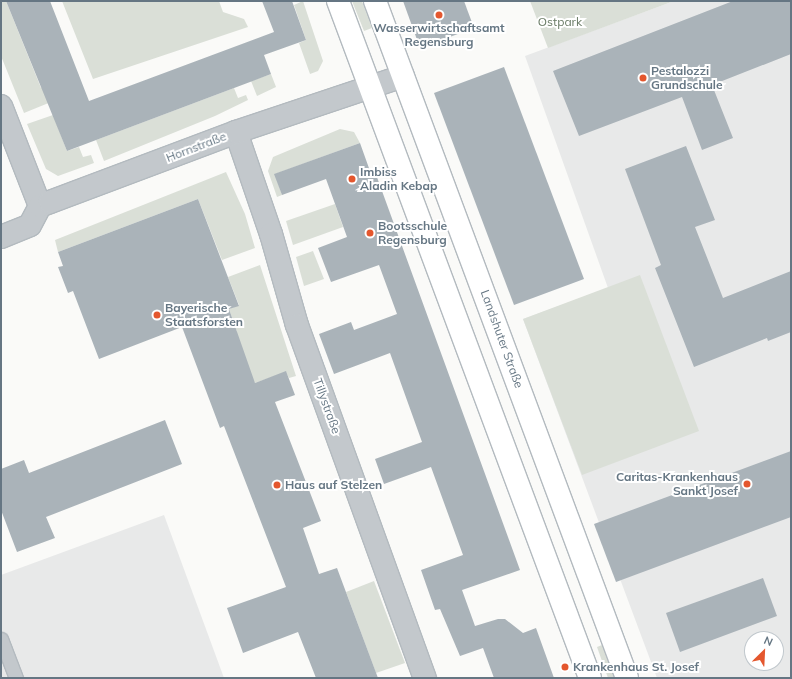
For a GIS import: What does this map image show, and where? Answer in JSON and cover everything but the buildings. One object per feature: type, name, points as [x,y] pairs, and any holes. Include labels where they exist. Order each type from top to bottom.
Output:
[{"type":"main road","points":[[338,1],[590,678]]},
{"type":"main road","name":"Landshuter Straße","points":[[375,1],[627,678]]},
{"type":"street","name":"Hornstraße","points":[[40,206],[236,132],[403,76]]},
{"type":"street","points":[[1,106],[40,206],[30,225],[1,237]]},
{"type":"street","name":"Tillystraße","points":[[236,132],[271,234],[297,325],[425,678]]},
{"type":"lane","points":[[1,639],[16,678]]},
{"type":"shaded area","points":[[674,1],[791,1],[791,678],[657,678],[523,319],[608,288],[525,56]]},
{"type":"shaded area","points":[[164,515],[224,678],[1,678],[1,575]]},
{"type":"green space","points":[[1,1],[6,1],[41,88],[78,74],[83,89],[24,113],[1,56]]},
{"type":"green space","points":[[62,1],[219,1],[223,12],[244,19],[248,27],[93,79]]},
{"type":"green space","points":[[303,1],[323,61],[318,71],[310,74],[299,43],[306,40],[294,5]]},
{"type":"green space","points":[[352,1],[362,1],[372,28],[364,31]]},
{"type":"green space","name":"Ostpark","points":[[530,1],[674,1],[548,48]]},
{"type":"green space","points":[[271,74],[276,87],[257,96],[251,81]]},
{"type":"green space","points":[[234,88],[238,98],[246,95],[248,100],[215,116],[104,161],[96,140]]},
{"type":"green space","points":[[53,115],[67,151],[79,147],[83,157],[91,155],[94,163],[58,176],[46,169],[27,124]]},
{"type":"green space","points":[[340,129],[354,132],[360,143],[275,174],[282,195],[277,197],[268,171],[273,157]]},
{"type":"green space","points":[[226,172],[245,214],[255,248],[222,260],[198,199],[58,252],[55,240]]},
{"type":"green space","points":[[335,204],[343,227],[293,245],[286,221]]},
{"type":"green space","points":[[313,251],[324,279],[304,286],[296,257]]},
{"type":"green space","points":[[260,265],[296,376],[289,378],[286,372],[255,383],[226,337],[237,332],[229,309],[239,305],[228,277]]},
{"type":"green space","points":[[640,275],[699,431],[582,475],[523,319]]},
{"type":"green space","points":[[374,581],[405,663],[376,673],[346,592]]},
{"type":"green space","points":[[602,645],[614,678],[608,678],[597,647]]},
{"type":"place","name":"Wasserwirtschaftsamt Regensburg","points":[[439,15]]},
{"type":"place","name":"Pestalozzi Grundschule","points":[[643,78]]},
{"type":"place","name":"Imbiss Aladin Kebap","points":[[352,179]]},
{"type":"place","name":"Bootsschule Regensburg","points":[[370,233]]},
{"type":"place","name":"Bayerische Staatsforsten","points":[[157,315]]},
{"type":"place","name":"Caritas-Krankenhaus Sankt Josef","points":[[747,484]]},
{"type":"place","name":"Haus auf Stelzen","points":[[277,485]]},
{"type":"place","name":"Krankenhaus St. Josef","points":[[565,667]]}]
